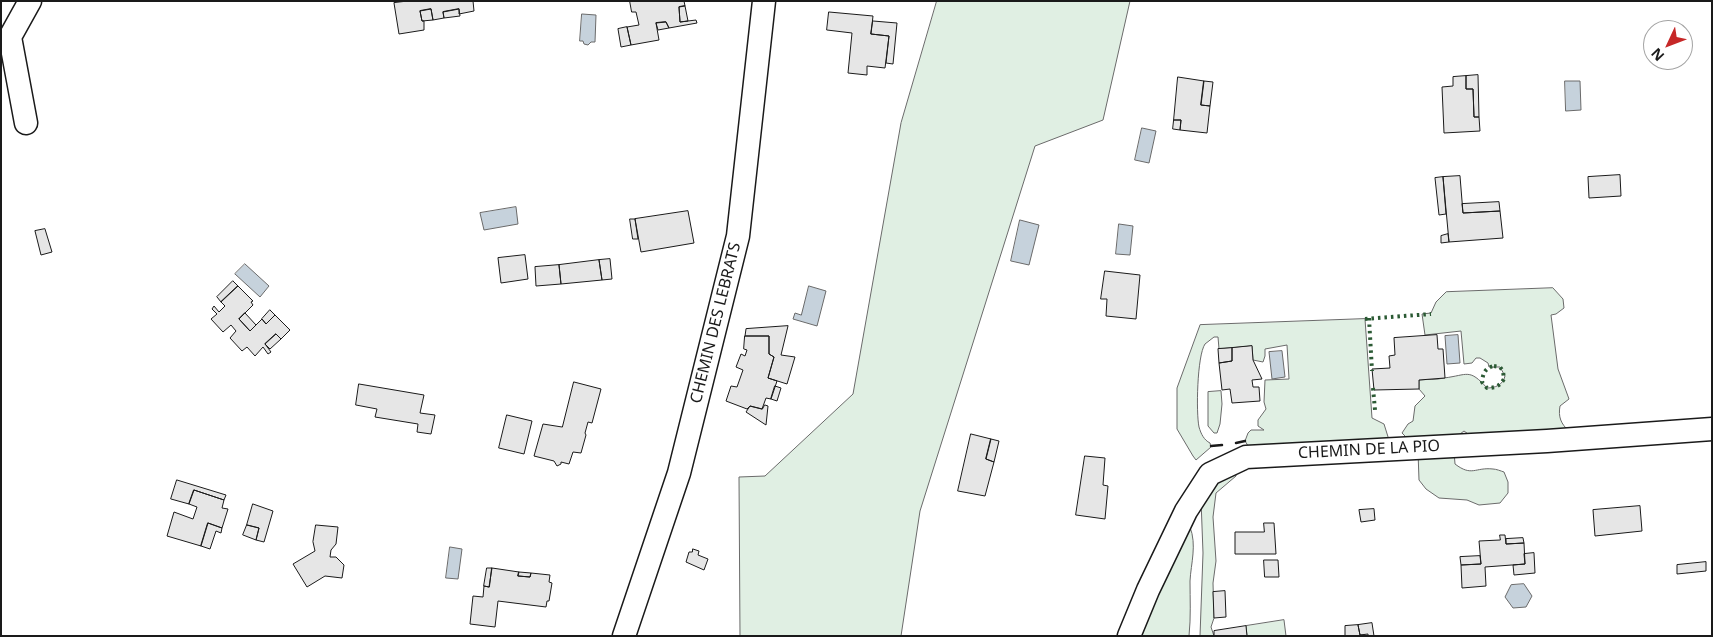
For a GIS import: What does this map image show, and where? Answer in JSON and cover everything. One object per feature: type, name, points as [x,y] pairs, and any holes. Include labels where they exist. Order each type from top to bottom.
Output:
[{"type":"street","points":[[26,123],[10,37],[30,1]]},
{"type":"street","name":"CHEMIN DES LEBRATS","points":[[624,636],[679,473],[738,236],[764,1]]},
{"type":"street","name":"CHEMIN DE LA PIO","points":[[1129,636],[1148,590],[1191,504],[1210,474],[1246,457],[1547,441],[1712,429]]},
{"type":"green space","points":[[937,1],[1130,1],[1103,120],[1035,146],[920,511],[901,636],[740,636],[739,477],[765,476],[853,394],[901,123]]},
{"type":"green space","points":[[1553,288],[1563,299],[1564,308],[1551,315],[1558,369],[1569,399],[1560,406],[1559,414],[1562,423],[1569,431],[1471,436],[1464,431],[1456,437],[1455,464],[1470,471],[1496,469],[1504,472],[1508,482],[1508,493],[1500,503],[1479,505],[1467,500],[1439,498],[1426,489],[1419,480],[1418,452],[1402,433],[1408,424],[1413,421],[1415,406],[1425,396],[1419,389],[1419,380],[1468,374],[1472,375],[1487,388],[1498,385],[1505,376],[1500,367],[1489,367],[1488,363],[1480,358],[1476,358],[1472,363],[1464,364],[1461,331],[1425,335],[1422,314],[1431,313],[1436,302],[1446,292]]},
{"type":"green space","points":[[1365,319],[1372,418],[1384,424],[1389,440],[1250,449],[1245,441],[1248,433],[1251,430],[1264,430],[1258,426],[1258,420],[1266,409],[1264,402],[1265,380],[1289,379],[1287,345],[1265,349],[1263,362],[1253,360],[1252,346],[1219,349],[1218,337],[1214,337],[1205,344],[1202,350],[1197,398],[1199,427],[1211,447],[1196,460],[1177,429],[1177,388],[1200,325]]},
{"type":"green space","points":[[1221,391],[1220,424],[1217,433],[1214,433],[1208,426],[1208,392]]},
{"type":"green space","points":[[1236,470],[1236,476],[1216,493],[1213,517],[1216,561],[1213,583],[1214,618],[1211,627],[1214,636],[1200,636],[1203,553],[1201,500],[1213,483]]},
{"type":"green space","points":[[1190,527],[1193,547],[1189,636],[1138,636]]},
{"type":"green space","points":[[1284,620],[1286,636],[1247,636],[1246,626]]},
{"type":"shaded area","points":[[582,14],[596,15],[595,42],[591,42],[588,45],[580,41]]},
{"type":"shaded area","points":[[1565,81],[1580,81],[1581,110],[1566,111]]},
{"type":"shaded area","points":[[1142,128],[1156,131],[1149,163],[1135,160]]},
{"type":"shaded area","points":[[516,207],[518,224],[484,230],[480,213]]},
{"type":"shaded area","points":[[1020,220],[1039,225],[1029,265],[1011,261]]},
{"type":"shaded area","points":[[1119,224],[1133,226],[1130,255],[1116,254]]},
{"type":"shaded area","points":[[245,264],[269,286],[260,297],[235,274]]},
{"type":"shaded area","points":[[809,286],[826,291],[817,326],[793,319],[795,313],[801,315]]},
{"type":"shaded area","points":[[1458,335],[1460,363],[1447,364],[1445,336]]},
{"type":"shaded area","points":[[1282,351],[1285,377],[1272,379],[1269,352]]},
{"type":"shaded area","points":[[450,547],[462,549],[458,579],[446,578]]},
{"type":"shaded area","points":[[1524,584],[1532,596],[1526,607],[1513,608],[1505,597],[1511,585]]},
{"type":"building","points":[[408,1],[473,1],[474,11],[459,14],[459,9],[443,12],[444,18],[433,20],[431,9],[420,11],[422,21],[424,21],[424,30],[399,34],[394,3]]},
{"type":"building","points":[[630,1],[684,1],[685,6],[679,7],[680,22],[696,20],[697,23],[669,28],[666,22],[656,23],[659,40],[631,45],[627,27],[639,25],[636,12],[632,12]]},
{"type":"building","points":[[685,6],[688,21],[680,22],[679,7]]},
{"type":"building","points":[[431,9],[433,20],[422,21],[420,11]]},
{"type":"building","points":[[459,9],[460,16],[444,18],[443,12]]},
{"type":"building","points":[[829,12],[873,16],[871,34],[889,36],[885,68],[867,66],[867,75],[848,73],[852,33],[827,30]]},
{"type":"building","points":[[873,21],[897,23],[893,64],[886,63],[889,36],[871,34]]},
{"type":"building","points":[[666,22],[669,28],[658,30],[656,23]]},
{"type":"building","points":[[627,27],[631,45],[621,47],[618,29]]},
{"type":"building","points":[[1478,75],[1479,117],[1474,117],[1473,89],[1466,89],[1466,76]]},
{"type":"building","points":[[1466,76],[1466,89],[1473,89],[1474,117],[1479,117],[1480,131],[1444,133],[1442,87],[1453,86],[1453,77]]},
{"type":"building","points":[[1178,77],[1204,81],[1201,105],[1210,106],[1207,133],[1180,130],[1181,120],[1174,120]]},
{"type":"building","points":[[1204,81],[1213,82],[1210,106],[1201,105]]},
{"type":"building","points":[[1174,120],[1181,120],[1180,130],[1173,129]]},
{"type":"building","points":[[1620,175],[1621,196],[1589,198],[1588,177]]},
{"type":"building","points":[[1460,176],[1463,213],[1500,211],[1503,238],[1449,242],[1443,177]]},
{"type":"building","points":[[1443,177],[1446,214],[1439,215],[1435,178]]},
{"type":"building","points":[[1499,202],[1500,211],[1463,213],[1462,204]]},
{"type":"building","points":[[688,211],[694,243],[641,252],[635,219]]},
{"type":"building","points":[[630,219],[635,219],[638,239],[633,239]]},
{"type":"building","points":[[45,229],[52,252],[41,255],[35,231]]},
{"type":"building","points":[[1448,234],[1449,242],[1441,243],[1441,236]]},
{"type":"building","points":[[525,255],[528,279],[501,283],[498,258]]},
{"type":"building","points":[[610,259],[612,279],[602,280],[599,260]]},
{"type":"building","points":[[599,260],[602,280],[561,284],[559,265]]},
{"type":"building","points":[[559,265],[561,284],[536,286],[535,267]]},
{"type":"building","points":[[1105,271],[1140,275],[1136,319],[1106,316],[1107,299],[1101,299]]},
{"type":"building","points":[[233,281],[238,286],[221,302],[217,297]]},
{"type":"building","points":[[238,286],[253,301],[251,302],[253,305],[239,319],[250,331],[262,319],[266,324],[275,315],[290,330],[281,339],[276,334],[265,344],[271,352],[268,354],[263,347],[255,356],[247,347],[242,351],[230,338],[236,331],[231,325],[223,332],[211,319],[217,314],[212,309],[214,306],[219,312],[225,306],[221,302]]},
{"type":"building","points":[[270,310],[275,315],[266,324],[262,319]]},
{"type":"building","points":[[245,313],[256,325],[250,331],[239,319]]},
{"type":"building","points":[[788,326],[781,355],[795,357],[787,384],[768,378],[774,357],[769,354],[769,336],[745,336],[746,329]]},
{"type":"building","points":[[276,334],[281,339],[270,349],[265,344]]},
{"type":"building","points":[[1437,335],[1438,349],[1443,349],[1445,378],[1419,380],[1419,389],[1374,390],[1372,369],[1390,368],[1389,356],[1395,355],[1394,338]]},
{"type":"building","points":[[745,336],[769,336],[769,354],[774,357],[768,378],[777,381],[771,399],[766,398],[762,409],[750,406],[747,409],[726,401],[731,386],[737,387],[743,370],[736,367],[741,354],[745,356],[747,350],[744,349]]},
{"type":"building","points":[[1252,346],[1253,360],[1262,379],[1252,380],[1253,387],[1259,387],[1260,401],[1232,403],[1230,389],[1222,390],[1219,363],[1232,361],[1232,348]]},
{"type":"building","points":[[1232,348],[1232,361],[1219,363],[1218,349]]},
{"type":"building","points":[[574,382],[601,389],[592,423],[588,422],[581,453],[573,452],[569,464],[561,462],[557,466],[554,461],[534,456],[543,424],[562,427]]},
{"type":"building","points":[[359,384],[424,395],[420,413],[435,415],[431,434],[417,432],[418,424],[375,417],[377,409],[356,405]]},
{"type":"building","points":[[775,386],[781,388],[777,401],[771,399]]},
{"type":"building","points":[[765,405],[768,406],[766,425],[746,412],[750,406],[762,409]]},
{"type":"building","points":[[507,415],[532,421],[524,454],[499,448]]},
{"type":"building","points":[[971,434],[991,439],[986,459],[994,462],[985,496],[958,491]]},
{"type":"building","points":[[991,439],[999,441],[994,462],[986,459]]},
{"type":"building","points":[[1085,456],[1105,458],[1103,485],[1108,486],[1105,519],[1076,515]]},
{"type":"building","points":[[177,480],[226,495],[224,500],[194,490],[189,504],[171,499]]},
{"type":"building","points":[[194,490],[224,500],[222,508],[228,509],[222,528],[208,523],[201,546],[167,536],[174,512],[193,519],[197,507],[189,504]]},
{"type":"building","points":[[253,504],[273,511],[264,542],[256,540],[259,528],[247,525]]},
{"type":"building","points":[[1640,506],[1642,531],[1595,536],[1593,510]]},
{"type":"building","points":[[1374,509],[1375,520],[1361,522],[1359,510]]},
{"type":"building","points":[[208,523],[222,528],[221,533],[216,531],[210,549],[201,546]]},
{"type":"building","points":[[1264,523],[1274,523],[1276,554],[1235,554],[1235,532],[1264,532]]},
{"type":"building","points":[[247,525],[259,528],[256,540],[243,535]]},
{"type":"building","points":[[316,525],[338,527],[336,544],[331,550],[330,557],[336,557],[344,565],[342,578],[325,576],[307,587],[293,564],[315,551],[313,542]]},
{"type":"building","points":[[1500,535],[1505,535],[1506,544],[1524,543],[1525,564],[1485,567],[1486,586],[1462,588],[1461,565],[1481,564],[1479,541],[1500,540]]},
{"type":"building","points":[[1523,538],[1524,543],[1506,544],[1506,539]]},
{"type":"building","points":[[693,549],[699,551],[698,555],[708,559],[704,570],[686,562],[689,552],[692,552]]},
{"type":"building","points":[[1534,553],[1535,573],[1514,575],[1513,565],[1525,564],[1524,554]]},
{"type":"building","points":[[1480,556],[1481,564],[1461,565],[1460,557]]},
{"type":"building","points":[[1264,560],[1278,560],[1279,577],[1265,577]]},
{"type":"building","points":[[1706,562],[1706,571],[1677,574],[1677,565]]},
{"type":"building","points":[[487,568],[492,568],[489,587],[484,586]]},
{"type":"building","points":[[492,568],[519,572],[518,576],[530,577],[531,573],[550,575],[549,582],[552,583],[546,607],[498,601],[495,627],[470,624],[473,596],[483,597],[484,586],[489,587]]},
{"type":"building","points":[[519,572],[531,573],[530,577],[518,576]]},
{"type":"building","points":[[1225,591],[1226,617],[1214,618],[1213,592]]},
{"type":"building","points":[[1372,623],[1374,636],[1360,635],[1358,625]]},
{"type":"building","points":[[1358,625],[1360,635],[1368,634],[1368,636],[1345,636],[1345,626]]},
{"type":"building","points":[[1246,626],[1247,636],[1214,636],[1214,631]]},
{"type":"hedge","points":[[1365,319],[1431,314]]},
{"type":"hedge","points":[[1369,318],[1372,371]]},
{"type":"hedge","points":[[1494,366],[1500,367],[1503,371],[1504,379],[1497,386],[1487,388],[1482,382],[1483,376],[1485,371],[1494,366]]},
{"type":"hedge","points":[[1373,388],[1375,410]]},
{"type":"wall","points":[[1236,443],[1245,441]]},
{"type":"wall","points":[[1211,446],[1222,445]]}]
